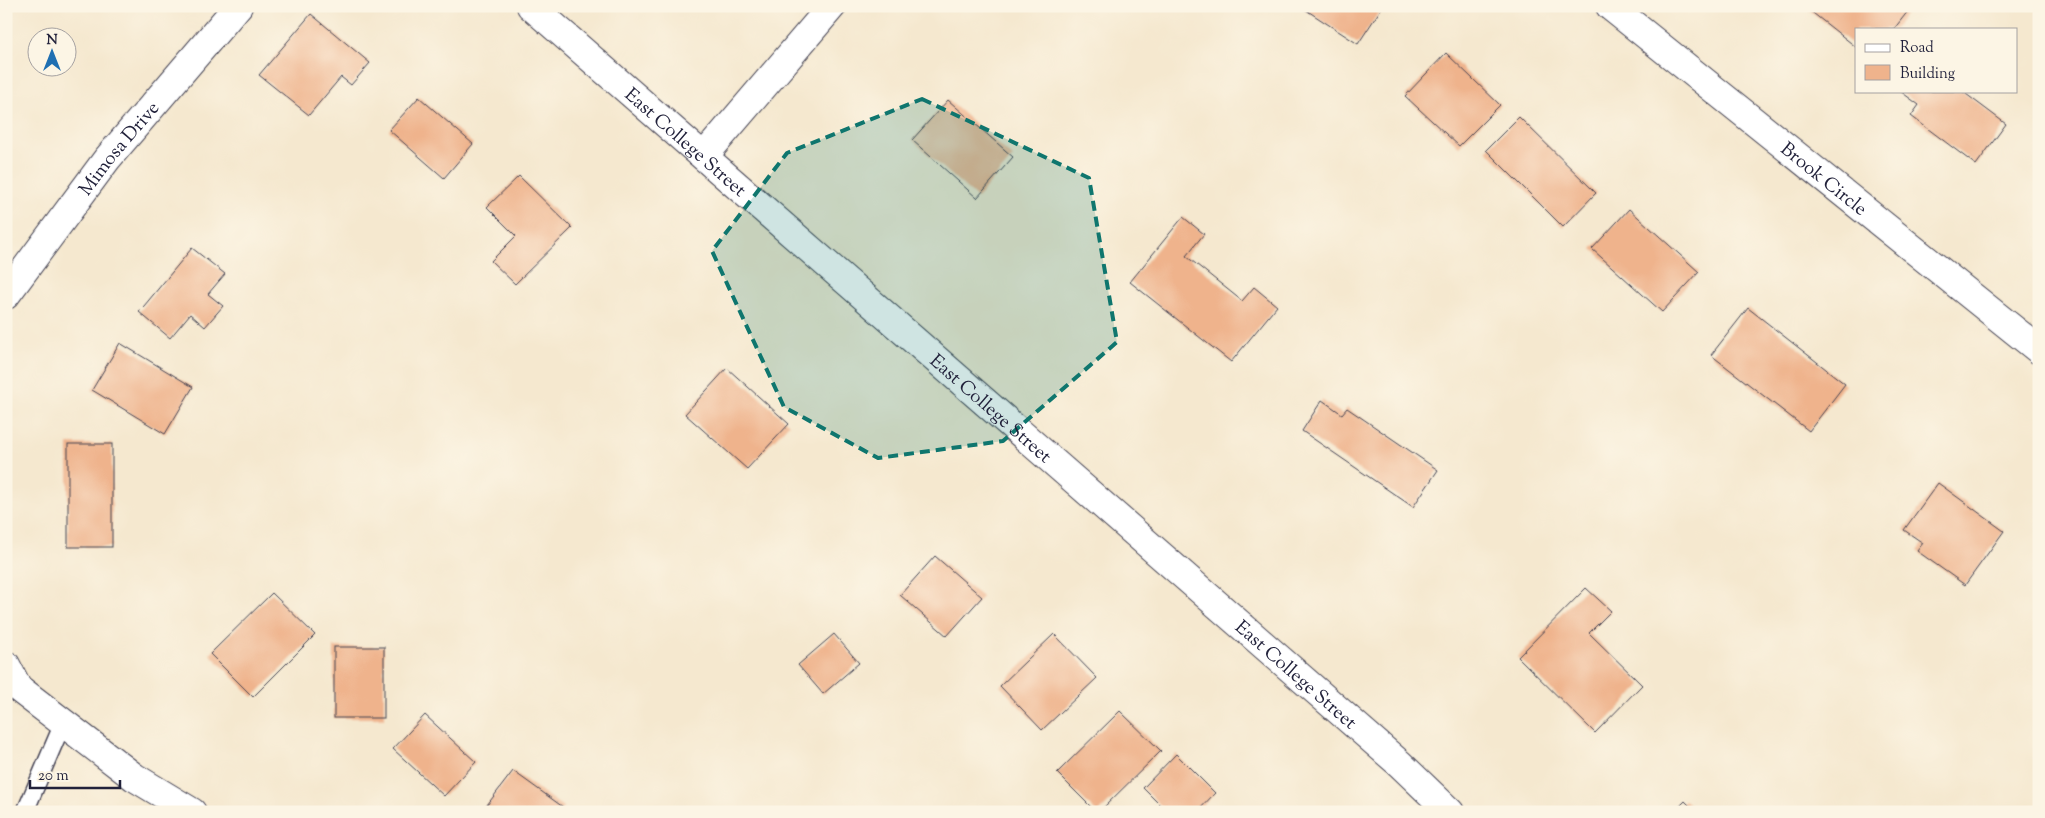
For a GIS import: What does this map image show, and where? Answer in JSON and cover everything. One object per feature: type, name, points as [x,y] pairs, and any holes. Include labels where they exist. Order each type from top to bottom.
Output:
[{"type":"street","name":"Mimosa Drive","points":[[6,295],[107,159],[238,6]]},
{"type":"street","name":"East College Street","points":[[531,6],[1392,758],[1450,812]]},
{"type":"street","points":[[704,156],[832,6]]},
{"type":"street","name":"Brook Circle","points":[[1610,6],[2039,350]]},
{"type":"street","points":[[6,665],[18,688],[134,776],[192,812]]},
{"type":"lane","points":[[25,812],[63,723]]},
{"type":"highlighted area","points":[[922,99],[1089,178],[1117,342],[1003,441],[878,458],[784,407],[712,251],[787,153]]},
{"type":"building","points":[[1300,6],[1383,6],[1358,44]]},
{"type":"building","points":[[1804,6],[1912,6],[1895,28],[1855,28],[1855,46]]},
{"type":"building","points":[[311,14],[370,63],[351,85],[341,77],[309,115],[259,75]]},
{"type":"building","points":[[1446,53],[1500,105],[1459,146],[1405,96]]},
{"type":"building","points":[[1901,92],[1963,92],[2006,124],[1976,165],[1911,116],[1919,105]]},
{"type":"building","points":[[419,97],[473,144],[444,178],[389,130]]},
{"type":"building","points":[[948,100],[1013,157],[977,198],[912,140]]},
{"type":"building","points":[[1519,117],[1596,193],[1563,227],[1486,150]]},
{"type":"building","points":[[519,176],[572,228],[515,284],[491,261],[516,236],[487,207]]},
{"type":"building","points":[[1629,209],[1699,272],[1662,312],[1592,249]]},
{"type":"building","points":[[1183,217],[1204,234],[1186,256],[1242,301],[1254,287],[1277,306],[1231,362],[1130,282]]},
{"type":"building","points":[[192,248],[225,274],[208,294],[223,306],[205,327],[190,314],[170,338],[139,312]]},
{"type":"building","points":[[1748,308],[1845,384],[1809,431],[1711,355]]},
{"type":"building","points":[[120,343],[193,387],[165,434],[92,390]]},
{"type":"building","points":[[727,368],[789,424],[747,469],[685,414]]},
{"type":"building","points":[[1322,400],[1342,414],[1347,408],[1438,470],[1413,507],[1302,431]]},
{"type":"building","points":[[68,444],[112,444],[112,547],[68,547]]},
{"type":"building","points":[[1938,483],[2004,531],[1965,585],[1917,551],[1923,543],[1904,530]]},
{"type":"building","points":[[935,556],[982,597],[947,636],[900,595]]},
{"type":"building","points":[[1586,588],[1611,611],[1589,633],[1642,685],[1595,733],[1518,657]]},
{"type":"building","points":[[272,593],[315,635],[253,697],[210,654]]},
{"type":"building","points":[[834,634],[859,663],[823,694],[798,665]]},
{"type":"building","points":[[1054,634],[1097,678],[1042,730],[1000,686]]},
{"type":"building","points":[[334,647],[384,647],[384,718],[334,718]]},
{"type":"building","points":[[1120,711],[1161,751],[1099,812],[1096,812],[1057,773]]},
{"type":"building","points":[[425,715],[476,762],[444,796],[393,749]]},
{"type":"building","points":[[1176,754],[1215,793],[1197,812],[1167,812],[1143,788]]},
{"type":"building","points":[[513,771],[563,807],[560,812],[487,812],[484,809]]},
{"type":"building","points":[[1685,801],[1696,812],[1674,812]]}]
